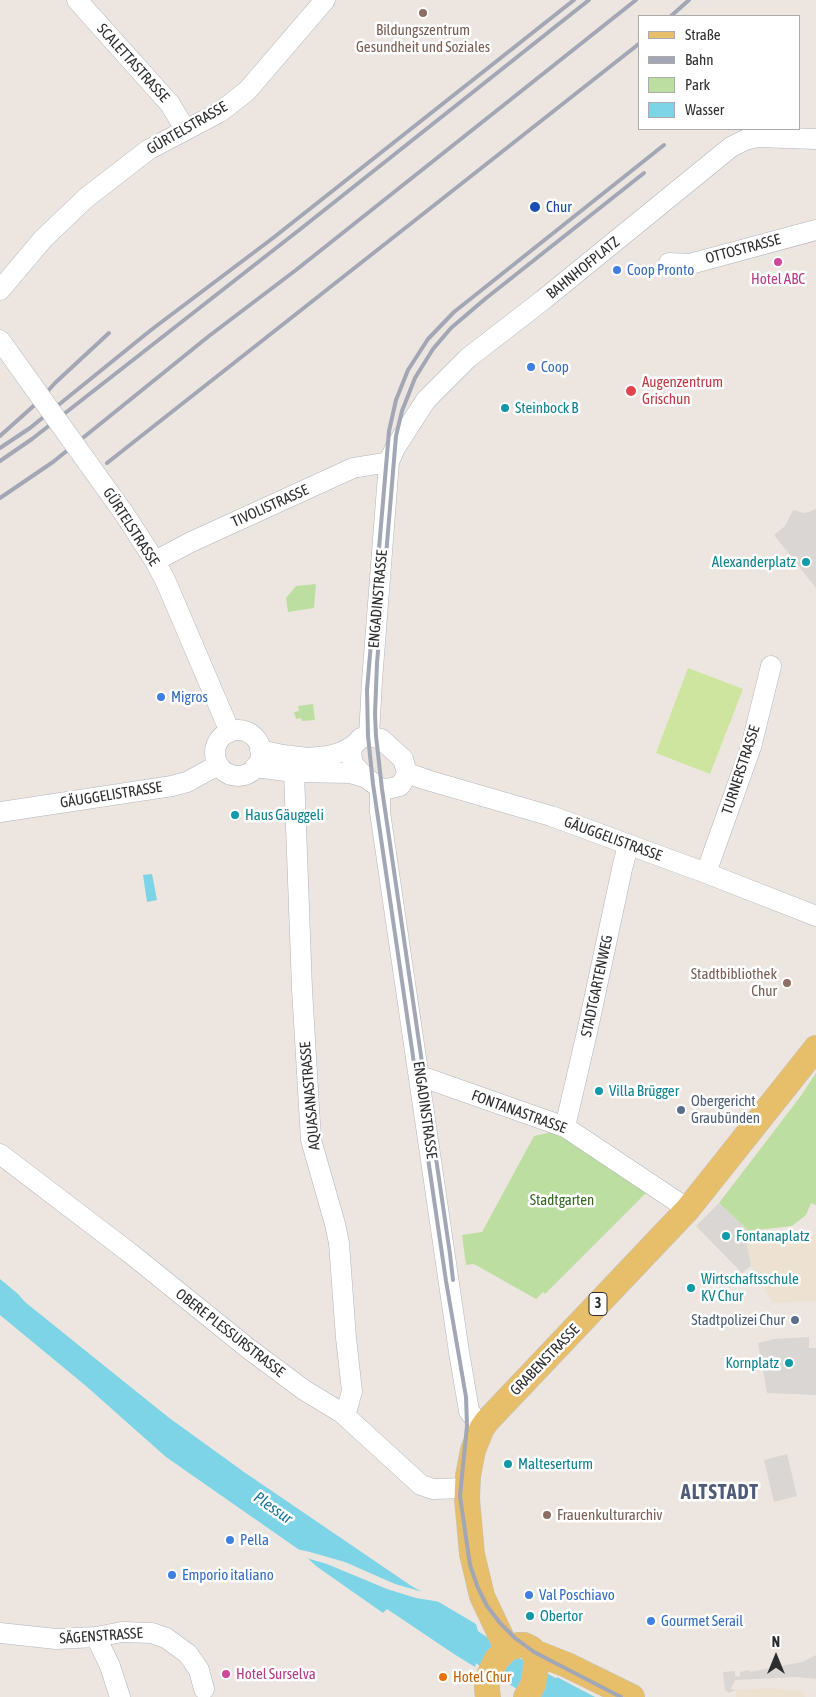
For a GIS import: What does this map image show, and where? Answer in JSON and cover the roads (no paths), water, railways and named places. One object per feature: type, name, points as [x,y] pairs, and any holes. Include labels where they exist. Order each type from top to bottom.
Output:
[{"type":"main road","name":"GRABENSTRASSE","points":[[518,1651],[488,1612],[476,1575],[470,1544],[468,1488],[473,1450],[482,1428],[486,1420],[688,1209],[816,1048]]},
{"type":"main road","points":[[518,1651],[533,1685],[526,1697]]},
{"type":"main road","points":[[488,1686],[496,1660],[518,1651],[567,1664],[632,1697]]},
{"type":"street","name":"SCALETTASTRASSE","points":[[77,0],[170,104],[185,129]]},
{"type":"street","name":"GÜRTELSTRASSE","points":[[0,290],[43,239],[86,198],[148,150],[220,112],[247,91],[325,0]]},
{"type":"street","name":"BAHNHOFPLATZ","points":[[389,462],[395,448],[426,400],[468,358],[543,300],[731,147],[745,140],[757,138],[816,138]]},
{"type":"street","name":"OTTOSTRASSE","points":[[669,264],[690,264],[816,230]]},
{"type":"street","name":"GÜRTELSTRASSE","points":[[0,340],[123,512],[155,561],[166,582],[230,732]]},
{"type":"street","name":"TIVOLISTRASSE","points":[[155,561],[198,538],[353,468],[389,462]]},
{"type":"street","name":"ENGADINSTRASSE","points":[[369,736],[389,462]]},
{"type":"street","name":"TURNERSTRASSE","points":[[706,873],[753,739],[771,666]]},
{"type":"street","points":[[238,730],[253,736],[258,743],[258,759],[249,773],[241,776],[232,775],[224,772],[218,765],[215,758],[215,750],[223,736],[238,730]]},
{"type":"street","points":[[369,736],[381,739],[403,759],[407,773],[400,786],[387,790],[350,773],[294,772],[258,759],[283,755],[308,758],[328,756],[342,752],[361,738],[369,736]]},
{"type":"street","points":[[352,746],[351,753],[354,764],[373,783]]},
{"type":"street","name":"GÄUGGELISTRASSE","points":[[0,812],[92,799],[182,783],[202,775],[218,765]]},
{"type":"street","name":"AQUASANASTRASSE","points":[[294,772],[302,989],[311,1140],[339,1244],[352,1391],[347,1409],[342,1413]]},
{"type":"street","name":"GÄUGGELISTRASSE","points":[[407,773],[552,816],[816,916]]},
{"type":"street","name":"ENGADINSTRASSE","points":[[373,783],[380,812],[468,1404],[472,1416],[482,1428]]},
{"type":"street","name":"STADTGARTENWEG","points":[[565,1127],[628,845]]},
{"type":"street","name":"FONTANASTRASSE","points":[[420,1076],[565,1127],[688,1209]]},
{"type":"street","name":"OBERE PLESSURSTRASSE","points":[[0,1154],[273,1367],[304,1390],[342,1413],[420,1485],[433,1488],[468,1488]]},
{"type":"street","name":"SÄGENSTRASSE","points":[[0,1633],[56,1639],[96,1637],[122,1632],[144,1632],[160,1635],[178,1646],[192,1659],[199,1670],[204,1689]]},
{"type":"street","points":[[96,1637],[110,1666],[120,1697]]},
{"type":"water","points":[[152,874],[157,900],[147,902],[143,875]]},
{"type":"water","points":[[0,1279],[25,1302],[168,1417],[244,1472],[410,1585],[476,1624],[481,1643],[475,1667],[387,1609],[383,1613],[316,1566],[298,1549],[166,1457],[86,1386],[0,1315]]},
{"type":"water","points":[[557,1677],[595,1697],[547,1697]]},
{"type":"waterway","name":"Plessur","points":[[449,1629],[512,1670],[561,1697]]},
{"type":"railway","points":[[0,448],[30,428],[151,330],[273,238],[574,0]]},
{"type":"railway","points":[[0,461],[32,439],[303,227],[589,0]]},
{"type":"railway","points":[[0,498],[53,462],[209,336],[296,270],[636,0]]},
{"type":"railway","points":[[672,15],[689,0]]},
{"type":"railway","points":[[107,463],[638,45]]},
{"type":"railway","points":[[621,1697],[534,1652],[515,1638],[487,1606],[470,1565],[460,1496],[467,1426],[466,1397],[446,1281],[373,784],[368,736],[367,690],[389,431],[396,400],[408,370],[428,339],[454,312],[664,145]]},
{"type":"railway","points":[[453,1280],[376,736],[377,663],[396,436],[402,411],[415,378],[433,349],[451,328],[644,173]]},
{"type":"railway","points":[[0,436],[109,333]]},
{"type":"place","name":"Bildungszentrum Gesundheit und Soziales","points":[[423,13]]},
{"type":"place","name":"Chur","points":[[535,207]]},
{"type":"place","name":"Hotel ABC","points":[[778,262]]},
{"type":"place","name":"Coop Pronto","points":[[617,270]]},
{"type":"place","name":"Coop","points":[[531,367]]},
{"type":"place","name":"Augenzentrum Grischun","points":[[631,391]]},
{"type":"place","name":"Steinbock B","points":[[505,408]]},
{"type":"place","name":"Alexanderplatz","points":[[806,562]]},
{"type":"place","name":"Migros","points":[[161,697]]},
{"type":"place","name":"Haus Gäuggeli","points":[[235,815]]},
{"type":"place","name":"Stadtbibliothek Chur","points":[[787,983]]},
{"type":"place","name":"Villa Brügger","points":[[599,1091]]},
{"type":"place","name":"Obergericht Graubünden","points":[[681,1110]]},
{"type":"place","name":"Fontanaplatz","points":[[726,1236]]},
{"type":"place","name":"Wirtschaftsschule KV Chur","points":[[691,1288]]},
{"type":"place","name":"Stadtpolizei Chur","points":[[795,1320]]},
{"type":"place","name":"Kornplatz","points":[[789,1363]]},
{"type":"place","name":"Malteserturm","points":[[508,1464]]},
{"type":"place","name":"Frauenkulturarchiv","points":[[547,1515]]},
{"type":"place","name":"Pella","points":[[230,1540]]},
{"type":"place","name":"Emporio italiano","points":[[172,1575]]},
{"type":"place","name":"Val Poschiavo","points":[[529,1595]]},
{"type":"place","name":"Obertor","points":[[530,1616]]},
{"type":"place","name":"Gourmet Serail","points":[[651,1621]]},
{"type":"place","name":"Hotel Surselva","points":[[226,1674]]},
{"type":"place","name":"Hotel Chur","points":[[443,1677]]},
{"type":"district","name":"ALTSTADT","points":[[720,1493]]},
{"type":"park label","name":"Stadtgarten","points":[[562,1200]]}]
